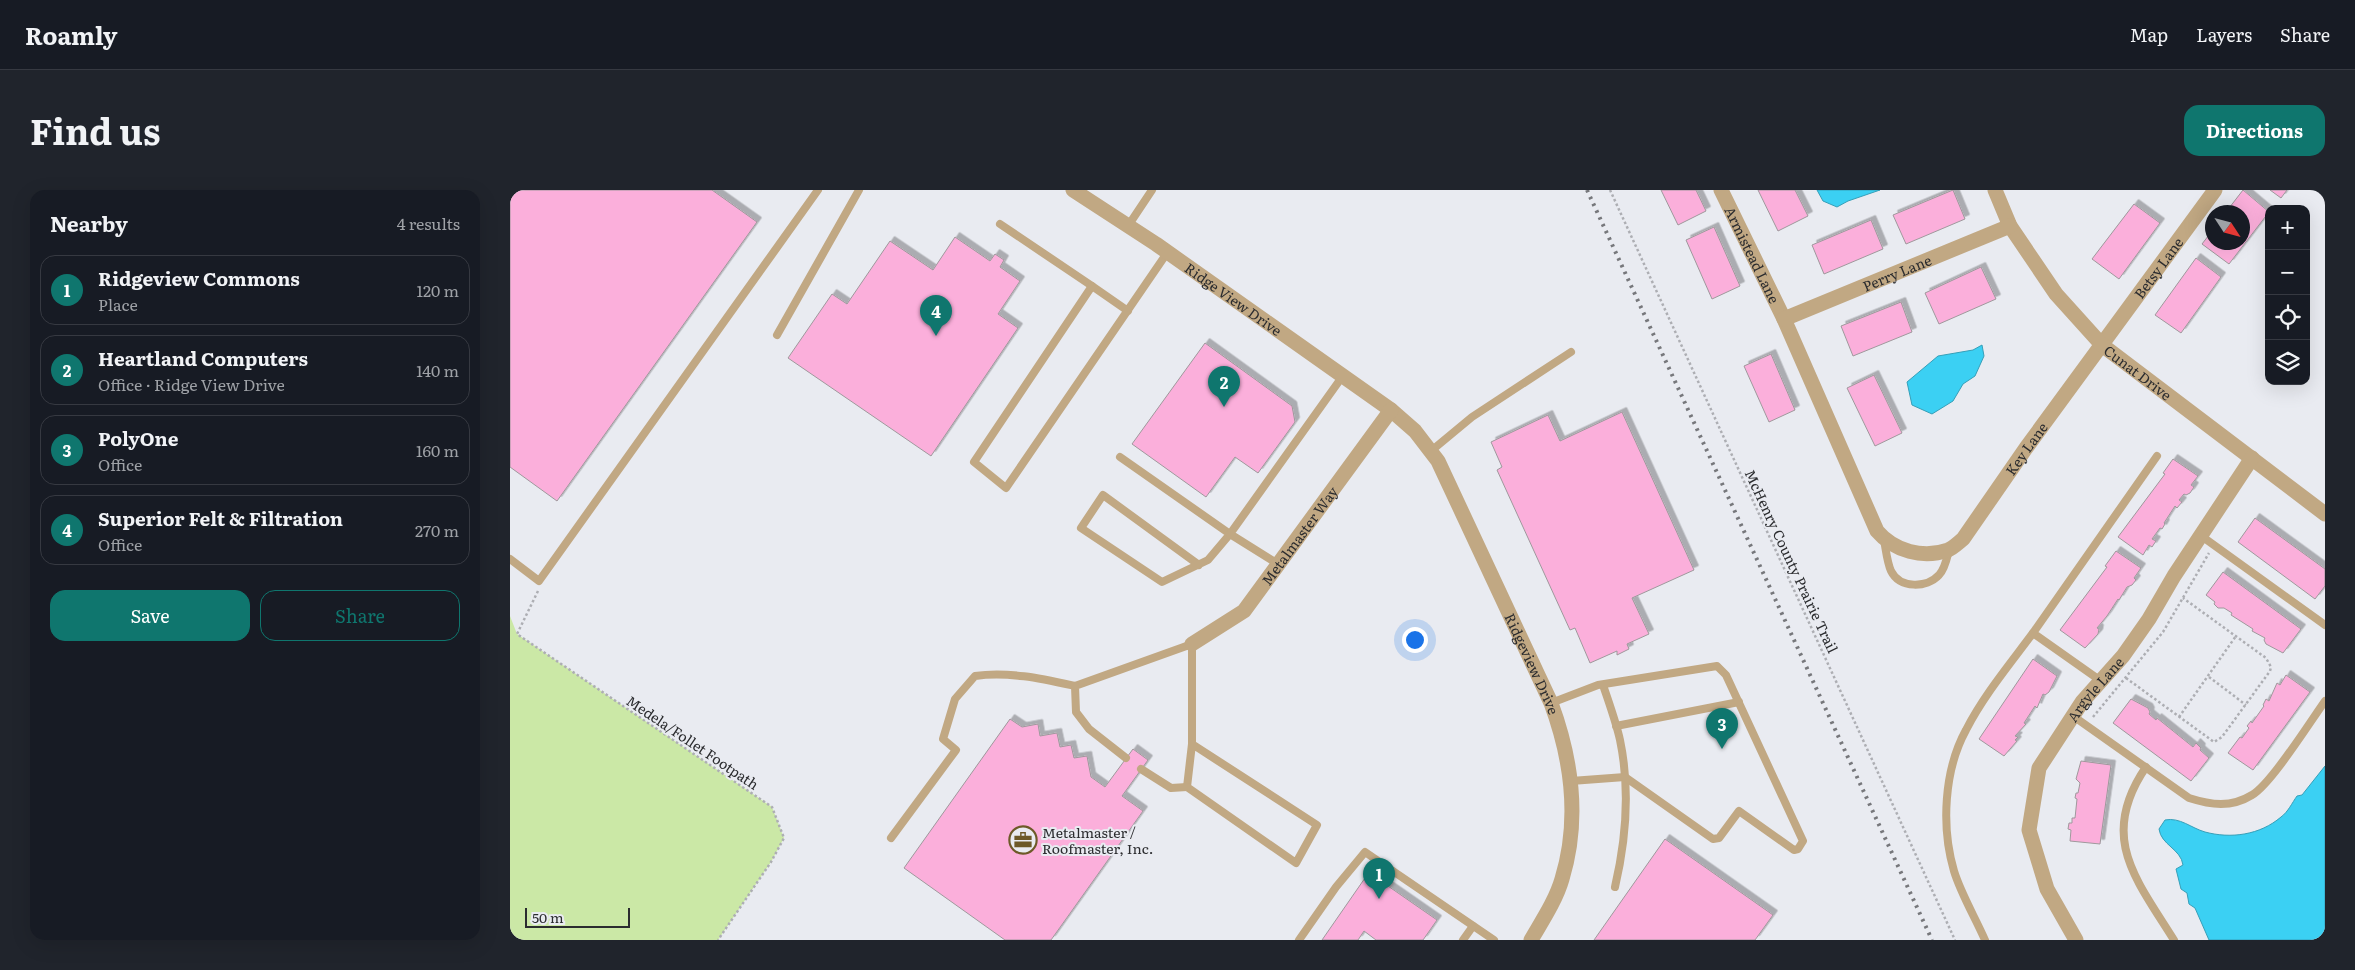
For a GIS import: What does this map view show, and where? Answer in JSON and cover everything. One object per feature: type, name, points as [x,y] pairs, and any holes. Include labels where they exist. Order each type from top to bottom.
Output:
[{"type":"street","name":"Ridge View Drive","points":[[1074,190],[1391,410]]},
{"type":"street","name":"Armistead Lane","points":[[1722,190],[1784,319]]},
{"type":"street","name":"Cunat Drive","points":[[1995,190],[2010,226],[2056,294],[2102,345],[2325,514]]},
{"type":"street","name":"Betsy Lane","points":[[2102,345],[2215,190]]},
{"type":"street","name":"Perry Lane","points":[[1784,319],[2010,226]]},
{"type":"street","name":"Key Lane","points":[[1784,319],[1877,531],[1884,540]]},
{"type":"street","name":"Key Lane","points":[[1949,550],[1963,539],[2026,448],[2102,345]]},
{"type":"street","name":"Ridgeview Drive","points":[[1391,410],[1414,431],[1438,461],[1552,703],[1562,731],[1571,781],[1572,828],[1562,880],[1543,921],[1531,940]]},
{"type":"street","name":"Metalmaster Way","points":[[1192,644],[1244,611],[1391,410]]},
{"type":"street","name":"Argyle Lane","points":[[2076,940],[2047,889],[2029,830],[2039,768],[2082,702],[2123,656],[2149,619],[2200,535],[2252,458]]},
{"type":"street","points":[[1884,540],[1912,552],[1930,554],[1949,550]]},
{"type":"lane","points":[[510,559],[539,581],[818,190]]},
{"type":"lane","points":[[777,335],[859,190]]},
{"type":"lane","points":[[1128,226],[1152,190]]},
{"type":"lane","points":[[1000,224],[1128,311]]},
{"type":"lane","points":[[1092,286],[974,462],[1006,488],[1167,253]]},
{"type":"lane","points":[[1431,451],[1472,417],[1571,352]]},
{"type":"lane","points":[[1199,565],[1103,496],[1081,528],[1162,582],[1199,565],[1208,560],[1230,534],[1342,377]]},
{"type":"lane","points":[[1985,940],[1954,871],[1948,842],[1946,807],[1956,751],[1973,717],[2157,456]]},
{"type":"lane","points":[[1120,457],[1230,534],[1278,564]]},
{"type":"lane","points":[[2200,535],[2325,625]]},
{"type":"lane","name":"Key Lane","points":[[1884,540],[1892,572],[1905,583],[1916,585],[1925,585],[1940,574],[1949,550]]},
{"type":"lane","points":[[2033,633],[2100,681]]},
{"type":"lane","points":[[891,838],[956,750],[943,739],[955,699],[975,676],[988,674],[1036,678],[1075,686],[1192,644],[1192,744],[1188,787]]},
{"type":"lane","points":[[1552,703],[1603,684],[1717,666],[1726,675],[1804,841],[1798,849],[1794,850],[1738,811],[1719,838],[1713,838],[1625,777],[1571,781]]},
{"type":"lane","points":[[1603,684],[1620,740],[1625,777],[1624,838],[1615,887]]},
{"type":"lane","points":[[1075,686],[1076,712],[1089,729],[1126,758]]},
{"type":"lane","points":[[2073,716],[2189,798],[2211,805],[2238,801],[2253,795],[2270,776],[2325,701]]},
{"type":"lane","points":[[1616,726],[1739,702]]},
{"type":"lane","points":[[1141,769],[1171,788],[1188,787],[1296,863],[1317,825],[1192,744]]},
{"type":"lane","points":[[2146,767],[2132,787],[2126,809],[2123,842],[2129,861],[2140,884],[2174,940]]},
{"type":"lane","points":[[1299,940],[1336,886],[1365,852],[1494,940]]},
{"type":"lane","points":[[1463,940],[1473,926]]},
{"type":"path","name":"McHenry County Prairie Trail","points":[[1610,190],[1955,940]]},
{"type":"path","name":"Medela/Follet Footpath","points":[[539,588],[517,634],[772,807],[784,838],[771,862],[718,940]]},
{"type":"path","points":[[2126,678],[2214,742],[2222,737],[2246,705],[2270,671],[2271,667],[2266,658],[2183,598]]},
{"type":"path","points":[[2179,717],[2236,636]]},
{"type":"path","points":[[2208,677],[2246,705]]},
{"type":"green space","points":[[510,616],[517,634],[772,807],[784,838],[771,862],[718,940],[510,940]]},
{"type":"water","points":[[1817,190],[1880,190],[1848,201],[1837,207],[1823,201]]},
{"type":"water","points":[[1982,345],[1984,356],[1975,376],[1963,384],[1953,401],[1932,414],[1912,405],[1907,382],[1938,356],[1973,350]]},
{"type":"water","points":[[2325,766],[2325,940],[2209,940],[2195,908],[2189,904],[2187,893],[2181,889],[2176,869],[2183,865],[2179,855],[2163,839],[2159,829],[2165,820],[2181,821],[2205,832],[2215,834],[2235,835],[2255,832],[2273,823],[2283,815],[2297,796],[2302,795]]},
{"type":"building","points":[[510,190],[712,190],[757,222],[557,501],[510,467]]},
{"type":"building","points":[[1661,190],[1696,190],[1706,211],[1678,225]]},
{"type":"building","points":[[1758,190],[1795,190],[1808,216],[1778,231]]},
{"type":"building","points":[[1953,190],[1965,219],[1906,244],[1893,215]]},
{"type":"building","points":[[2243,190],[2265,209],[2265,217],[2250,237],[2250,205],[2231,205]]},
{"type":"building","points":[[2270,190],[2287,190],[2281,198]]},
{"type":"building","points":[[2134,204],[2160,223],[2119,279],[2092,259]]},
{"type":"building","points":[[1871,220],[1883,249],[1824,274],[1812,245]]},
{"type":"building","points":[[1714,227],[1740,286],[1712,299],[1686,240]]},
{"type":"building","points":[[955,237],[990,261],[995,254],[1004,260],[1000,267],[1020,281],[998,314],[1018,328],[931,456],[788,358],[832,294],[847,304],[890,241],[933,270]]},
{"type":"building","points":[[2210,250],[2240,250],[2229,264]]},
{"type":"building","points":[[2196,258],[2221,277],[2181,333],[2155,315]]},
{"type":"building","points":[[1981,267],[1996,299],[1939,324],[1925,293]]},
{"type":"building","points":[[1901,302],[1912,332],[1853,356],[1841,326]]},
{"type":"building","points":[[1205,343],[1292,406],[1295,422],[1258,473],[1235,457],[1206,497],[1132,444]]},
{"type":"building","points":[[1771,354],[1795,410],[1769,422],[1744,366]]},
{"type":"building","points":[[1874,375],[1902,433],[1875,446],[1847,388]]},
{"type":"building","points":[[1622,412],[1694,570],[1632,598],[1649,634],[1627,644],[1629,649],[1617,655],[1617,651],[1590,663],[1575,628],[1570,630],[1497,470],[1502,467],[1491,442],[1548,415],[1560,441]]},
{"type":"building","points":[[2173,459],[2198,476],[2191,485],[2194,487],[2190,493],[2184,494],[2179,500],[2182,502],[2177,508],[2175,506],[2162,529],[2160,528],[2152,539],[2156,541],[2152,547],[2149,545],[2143,555],[2118,537],[2165,474],[2163,473]]},
{"type":"building","points":[[2255,518],[2325,569],[2325,586],[2315,599],[2238,542]]},
{"type":"building","points":[[2116,551],[2141,568],[2134,578],[2136,580],[2127,587],[2118,599],[2097,628],[2099,629],[2098,634],[2085,648],[2060,630],[2107,567],[2105,566]]},
{"type":"building","points":[[2223,572],[2301,629],[2283,653],[2266,644],[2265,638],[2252,631],[2253,629],[2231,615],[2232,613],[2224,608],[2218,608],[2214,604],[2215,602],[2206,595]]},
{"type":"building","points":[[2033,659],[2057,676],[2049,692],[2045,695],[2043,694],[2037,708],[2035,706],[2024,723],[2026,724],[2015,736],[2018,737],[2015,740],[2017,741],[2004,756],[1979,739]]},
{"type":"building","points":[[2286,675],[2310,692],[2253,770],[2228,753],[2240,737],[2242,738],[2249,728],[2247,726],[2251,721],[2252,723],[2264,706],[2266,699],[2269,701],[2277,683],[2280,685]]},
{"type":"building","points":[[2131,699],[2148,708],[2149,714],[2156,720],[2157,718],[2193,747],[2196,743],[2201,748],[2200,750],[2209,758],[2191,781],[2113,723]]},
{"type":"building","points":[[1010,719],[1022,727],[1038,724],[1040,736],[1057,733],[1060,747],[1071,745],[1074,758],[1087,756],[1091,777],[1105,787],[1133,749],[1148,760],[1122,796],[1143,811],[1051,940],[1005,940],[904,868]]},
{"type":"building","points":[[2081,761],[2111,765],[2100,844],[2070,841],[2071,830],[2068,829],[2069,823],[2072,823],[2072,818],[2075,818],[2077,799],[2075,798],[2080,783],[2076,779]]},
{"type":"building","points":[[1665,839],[1773,915],[1755,940],[1594,940]]},
{"type":"building","points":[[1375,877],[1437,920],[1423,940],[1376,940],[1364,931],[1358,940],[1322,940],[1365,878]]},
{"type":"railway","points":[[1587,190],[1932,940]]},
{"type":"place","name":"Superior Felt & Filtration","points":[[936,336]]},
{"type":"place","name":"Heartland Computers","points":[[1224,407]]},
{"type":"place","name":"PolyOne","points":[[1722,749]]},
{"type":"place","name":"Metalmaster / Roofmaster, Inc.","points":[[1023,840]]},
{"type":"place","name":"Ridgeview Commons","points":[[1379,899]]}]
